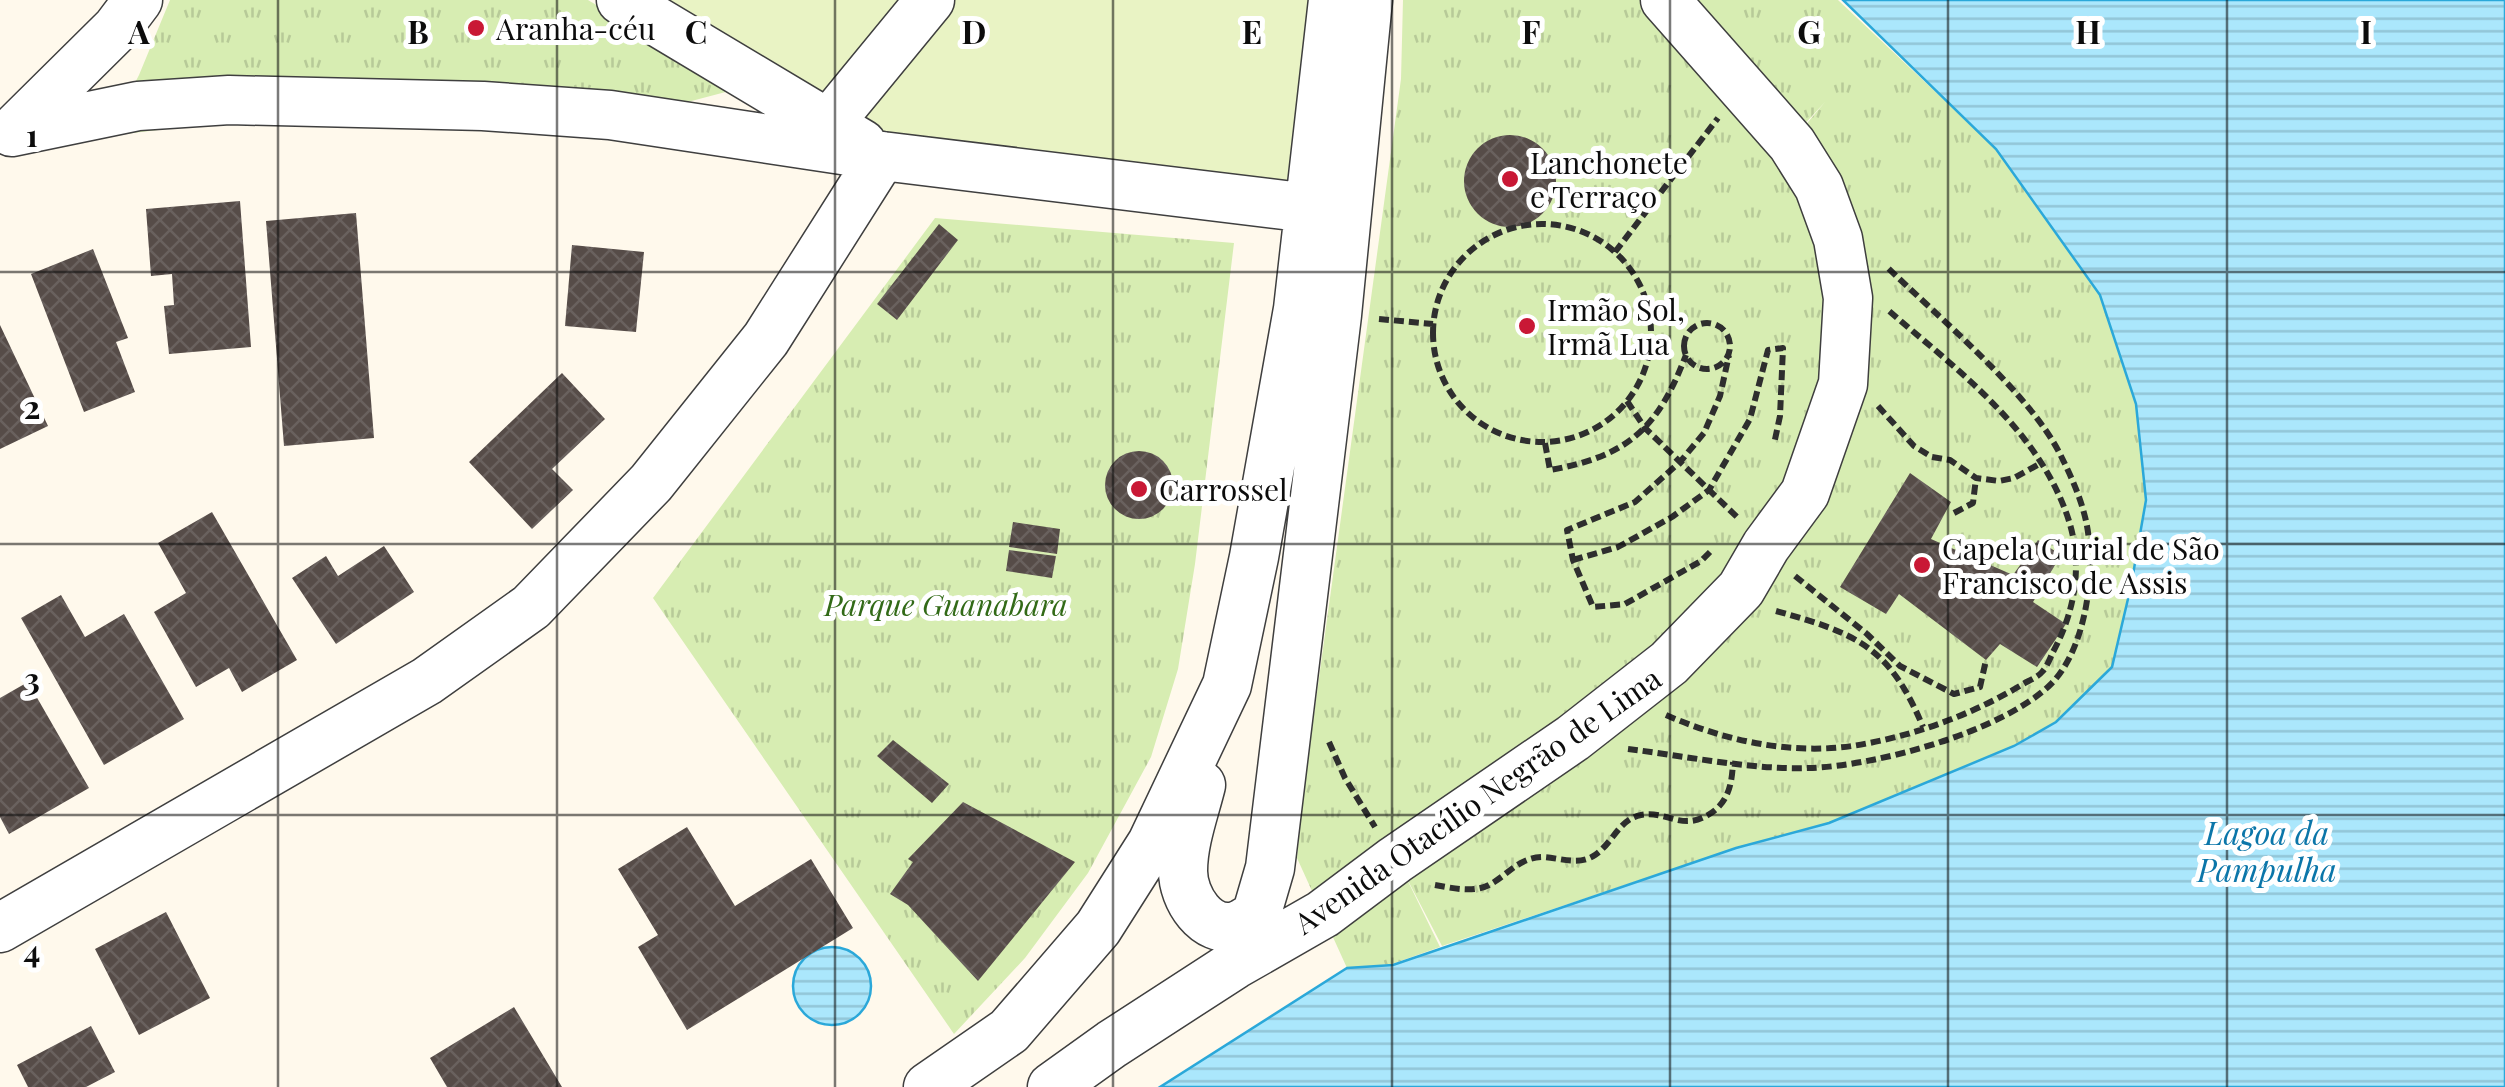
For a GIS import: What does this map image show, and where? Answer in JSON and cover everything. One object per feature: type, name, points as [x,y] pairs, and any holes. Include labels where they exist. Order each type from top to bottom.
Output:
[{"type":"street","points":[[6,136],[117,28],[138,0]]},
{"type":"street","points":[[621,0],[882,156]]},
{"type":"street","points":[[828,124],[930,0]]},
{"type":"street","points":[[1258,915],[1235,926],[1217,926],[1200,915],[1183,875],[1254,557],[1295,328],[1333,0]]},
{"type":"street","name":"Avenida Otacílio Negrão de Lima","points":[[1234,965],[1249,940],[1270,868],[1334,335],[1368,0]]},
{"type":"street","name":"Avenida Otacílio Negrão de Lima","points":[[1052,1087],[1234,965],[1323,914],[1411,871],[1669,663],[1742,589],[1757,526],[1805,493],[1843,384],[1848,298],[1838,239],[1820,187],[1792,144],[1666,0]]},
{"type":"street","points":[[6,136],[138,106],[229,100],[370,102],[610,115],[882,156],[1309,208]]},
{"type":"street","points":[[0,928],[426,680],[532,608],[651,483],[766,339],[882,156]]},
{"type":"street","points":[[928,1087],[1009,1031],[1098,928],[1152,843],[1226,685]]},
{"type":"path","points":[[1615,252],[1742,87]]},
{"type":"path","points":[[1552,224],[1586,233],[1615,252],[1640,284],[1650,324],[1646,364],[1627,401],[1604,422],[1576,437],[1545,443],[1515,439],[1487,428],[1463,409],[1445,384],[1435,355],[1433,324],[1442,290],[1460,261],[1486,238],[1518,227],[1552,224]]},
{"type":"path","points":[[1572,738],[1608,747],[1809,768],[1896,756],[1983,726],[2025,704],[2050,684],[2073,655],[2085,611],[2090,563],[2085,514],[2060,453],[2023,403],[1882,262]]},
{"type":"path","points":[[1657,712],[1713,735],[1782,746],[1850,746],[1950,720],[1999,699],[2042,673],[2068,624],[2078,573],[2069,520],[2041,463],[1987,396],[1887,309]]},
{"type":"path","points":[[1378,319],[1433,324]]},
{"type":"path","points":[[1714,547],[1701,560],[1625,604],[1593,608],[1567,530],[1635,502],[1680,462],[1704,433],[1720,396],[1729,355],[1730,339],[1707,323],[1693,328],[1684,348],[1696,367],[1711,370],[1729,355]]},
{"type":"path","points":[[1574,560],[1618,547],[1672,517],[1708,490],[1750,419],[1768,350],[1782,348],[1780,416],[1769,461]]},
{"type":"path","points":[[1545,443],[1550,470],[1582,464],[1617,450],[1645,428],[1670,397],[1686,355]]},
{"type":"path","points":[[1627,401],[1645,428],[1740,521],[1757,526],[1798,579],[1868,634],[1900,666],[1954,694],[1980,687],[1986,660]]},
{"type":"path","points":[[1876,403],[1914,446],[1932,457],[1950,460],[1976,478],[2014,478],[2041,463]]},
{"type":"path","points":[[1954,513],[1973,503],[1976,478]]},
{"type":"path","points":[[1770,609],[1825,624],[1872,651],[1895,671],[1910,694],[1923,727]]},
{"type":"path","points":[[1345,778],[1411,871],[1460,890],[1487,886],[1516,864],[1540,857],[1571,862],[1594,857],[1627,820],[1644,814],[1685,824],[1709,815],[1725,800],[1733,762]]},
{"type":"green space","points":[[170,0],[588,0],[737,89],[665,108],[502,101],[108,136]]},
{"type":"green space","points":[[653,0],[1328,0],[1317,196],[889,145]]},
{"type":"green space","points":[[1403,0],[1838,0],[1996,149],[2100,295],[2136,404],[2146,500],[2112,668],[2056,722],[2014,746],[1829,823],[1736,848],[1442,946],[1402,869],[1440,947],[1392,964],[1347,968],[1297,858],[1401,79]],"holes":[[[1825,102],[1792,141],[1842,238],[1850,298],[1845,385],[1809,496],[1744,592],[1671,667],[1400,867],[1666,658],[1739,586],[1763,542],[1801,489],[1839,382],[1844,297],[1834,240],[1788,142]]]},
{"type":"green space","name":"Parque Guanabara","points":[[935,218],[1234,243],[1195,564],[1178,669],[1151,757],[1088,873],[1025,958],[954,1034],[653,598]]},
{"type":"water","name":"Lagoa da Pampulha","points":[[1843,0],[2505,0],[2505,1087],[1160,1087],[1347,968],[1393,965],[1736,848],[1829,823],[2014,746],[2056,722],[2112,667],[2146,500],[2136,404],[2100,295],[1996,149]]},
{"type":"water","points":[[832,947],[847,950],[859,959],[868,971],[868,1001],[859,1013],[847,1022],[832,1025],[817,1022],[805,1013],[796,1001],[793,986],[796,971],[805,959],[817,950]]},
{"type":"building","name":"Lanchonete e Terraço","points":[[1510,135],[1527,139],[1542,149],[1552,164],[1556,181],[1552,198],[1542,213],[1527,223],[1510,227],[1493,223],[1478,213],[1468,198],[1464,181],[1468,164],[1478,149],[1493,139]]},
{"type":"building","points":[[240,201],[251,347],[169,354],[164,306],[174,305],[172,274],[151,276],[146,209]]},
{"type":"building","points":[[356,213],[374,438],[284,446],[266,221]]},
{"type":"building","points":[[939,224],[958,240],[897,320],[877,304]]},
{"type":"building","points":[[572,245],[644,252],[636,332],[565,326]]},
{"type":"building","points":[[93,249],[128,338],[116,342],[135,392],[84,412],[31,274]]},
{"type":"building","points":[[0,325],[48,426],[0,449]]},
{"type":"building","points":[[562,373],[605,419],[552,469],[573,490],[532,529],[469,462]]},
{"type":"building","name":"Carrossel","points":[[1139,451],[1152,453],[1163,461],[1171,472],[1171,498],[1163,509],[1152,517],[1139,519],[1126,517],[1115,509],[1107,498],[1105,485],[1107,472],[1115,461],[1126,453]]},
{"type":"building","name":"Capela Curial de São Francisco de Assis","points":[[1910,473],[1951,502],[1931,539],[2013,575],[2038,540],[2061,555],[2033,602],[2066,624],[2037,667],[2000,644],[1986,660],[1899,594],[1886,614],[1840,587]]},
{"type":"building","points":[[212,512],[297,660],[242,692],[229,668],[196,687],[154,612],[186,593],[158,543]]},
{"type":"building","points":[[1013,522],[1060,529],[1057,554],[1009,547]]},
{"type":"building","points":[[384,546],[414,592],[336,644],[292,578],[326,556],[338,576]]},
{"type":"building","points":[[1009,550],[1056,556],[1052,578],[1006,571]]},
{"type":"building","points":[[61,595],[85,637],[124,614],[184,719],[104,765],[21,618]]},
{"type":"building","points":[[28,682],[89,788],[9,834],[0,817],[0,698]]},
{"type":"building","points":[[893,740],[949,784],[932,803],[877,756]]},
{"type":"building","points":[[963,802],[1075,862],[978,981],[908,905],[890,894],[913,862],[908,859]]},
{"type":"building","points":[[687,827],[735,906],[811,859],[853,928],[687,1030],[638,947],[658,935],[618,869]]},
{"type":"building","points":[[166,912],[210,998],[139,1035],[95,949]]},
{"type":"building","points":[[514,1007],[562,1087],[447,1087],[430,1058]]},
{"type":"building","points":[[91,1026],[115,1072],[86,1087],[28,1087],[17,1065]]},
{"type":"place","name":"Aranha-céu","points":[[476,28]]},
{"type":"place","name":"Lanchonete e Terraço","points":[[1510,179]]},
{"type":"place","name":"Irmão Sol, Irmã Lua","points":[[1527,326]]},
{"type":"place","name":"Carrossel","points":[[1139,489]]},
{"type":"place","name":"Capela Curial de São Francisco de Assis","points":[[1922,565]]}]
